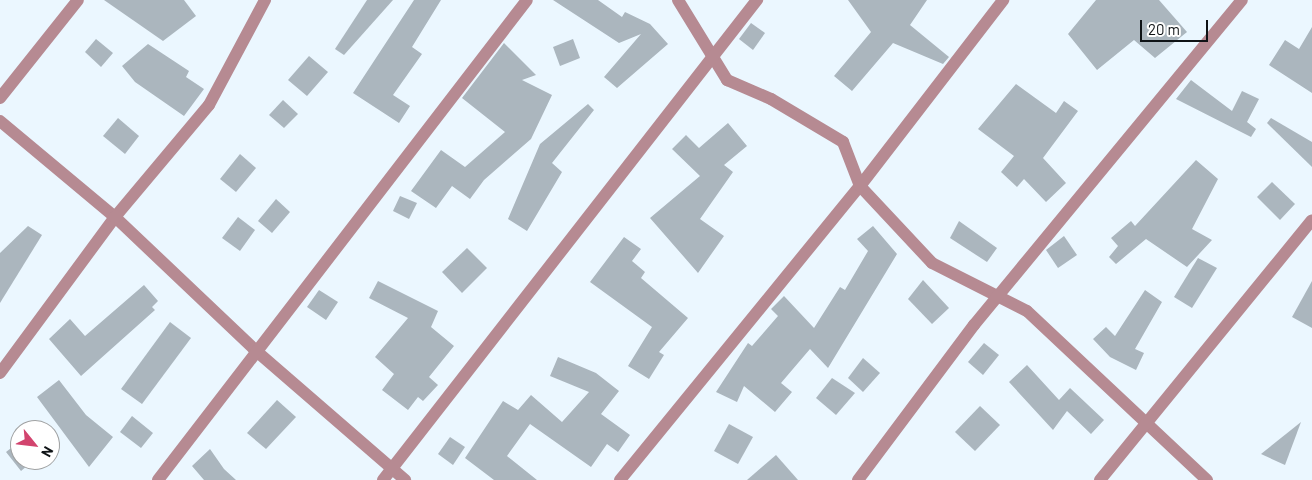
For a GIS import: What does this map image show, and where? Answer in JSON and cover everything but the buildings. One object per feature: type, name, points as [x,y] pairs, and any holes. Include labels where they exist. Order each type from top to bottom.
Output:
[{"type":"street","points":[[0,98],[78,0]]},
{"type":"street","points":[[0,373],[115,217],[209,105],[266,0]]},
{"type":"street","points":[[158,480],[254,349],[528,0]]},
{"type":"street","points":[[678,0],[693,30],[713,52],[727,80],[771,99],[843,142],[860,186],[932,263],[996,299],[1027,311],[1207,480]]},
{"type":"street","points":[[383,480],[713,52],[757,0]]},
{"type":"street","points":[[620,480],[860,186],[1003,0]]},
{"type":"street","points":[[858,480],[996,299],[1242,0]]},
{"type":"street","points":[[0,121],[115,217],[254,349],[405,480]]},
{"type":"street","points":[[1100,480],[1312,220]]}]
